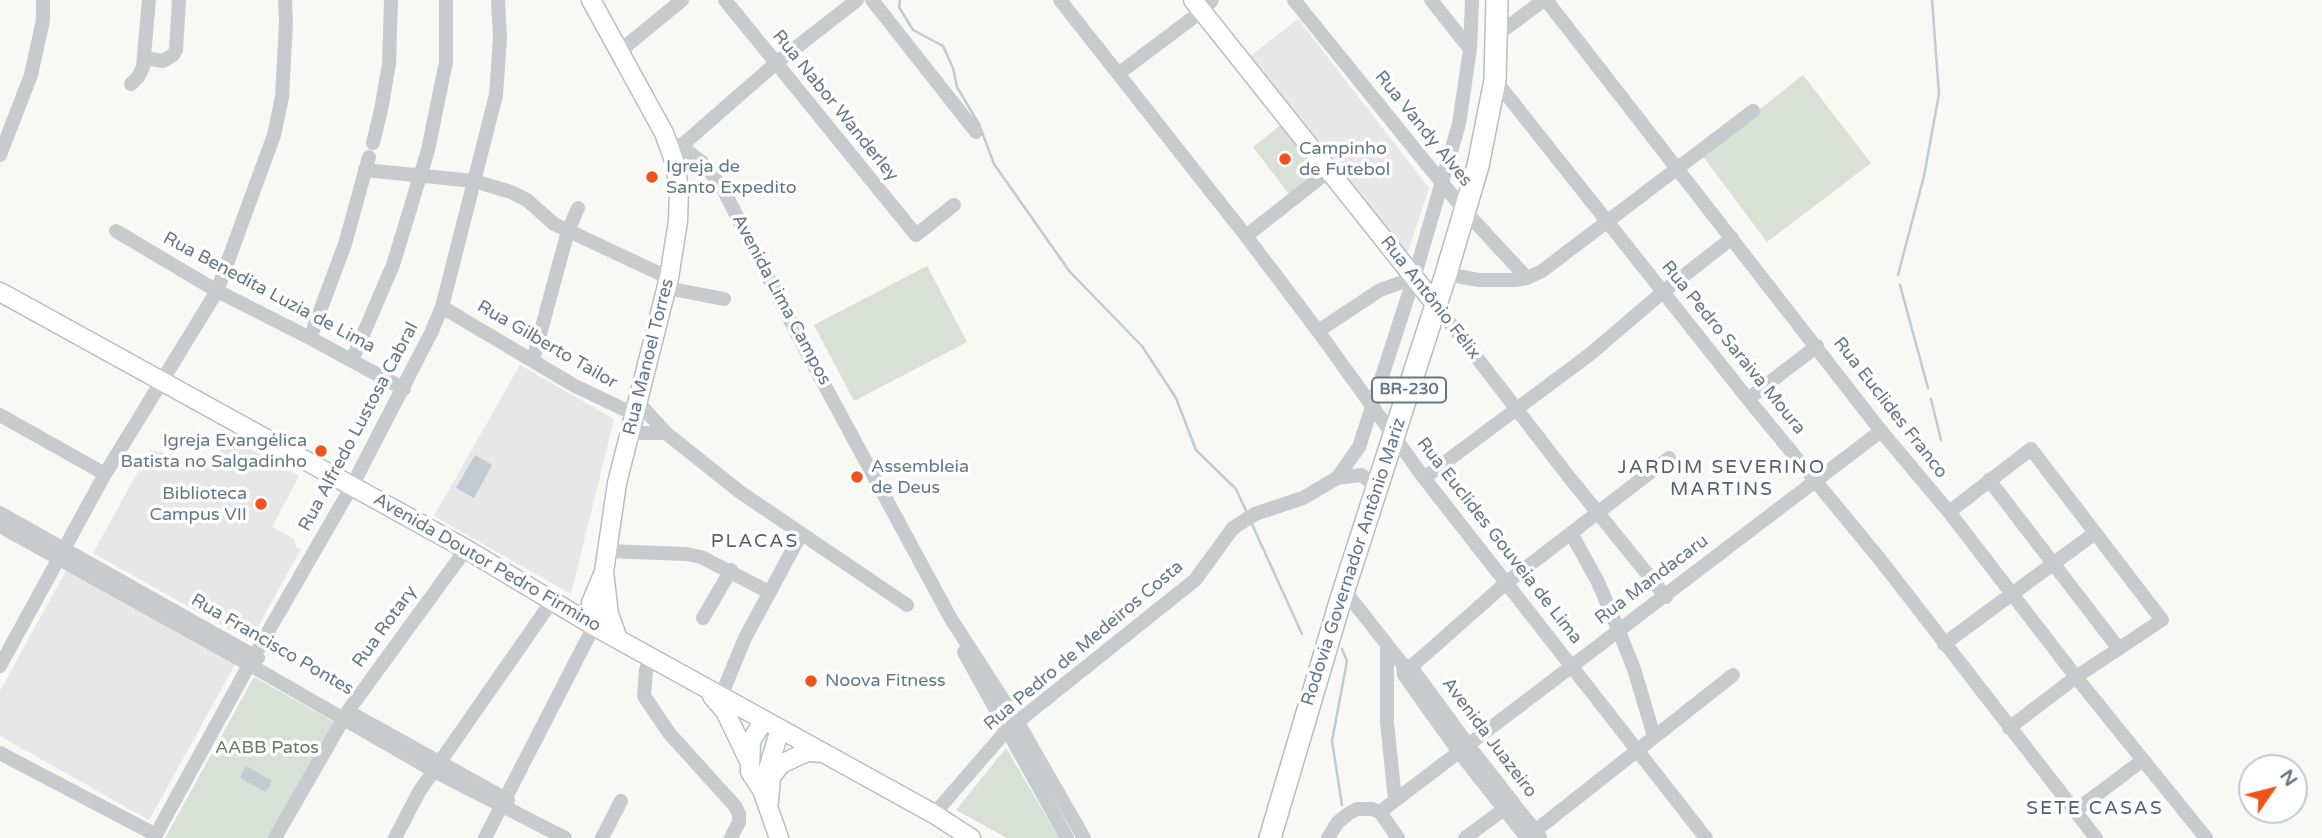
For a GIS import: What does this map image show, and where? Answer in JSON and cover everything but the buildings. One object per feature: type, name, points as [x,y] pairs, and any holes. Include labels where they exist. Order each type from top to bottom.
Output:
[{"type":"highway","name":"Rodovia Governador Antônio Mariz","points":[[1270,838],[1344,590],[1447,274],[1478,166],[1495,80],[1497,0]]},
{"type":"main road","name":"Avenida Lima Campos","points":[[592,0],[675,145]]},
{"type":"main road","name":"Rua Antônio Félix","points":[[1202,4],[1436,305]]},
{"type":"main road","name":"Rua Manoel Torres","points":[[618,639],[609,610],[604,572],[617,483],[668,283],[678,221],[679,189],[675,145]]},
{"type":"main road","name":"Avenida Doutor Pedro Firmino","points":[[0,292],[466,549],[594,626],[934,814],[971,838]]},
{"type":"main road","name":"Rua Manoel Torres","points":[[594,626],[590,610],[593,593],[604,572]]},
{"type":"main road","points":[[559,605],[583,603],[593,593]]},
{"type":"main road","points":[[594,626],[609,610]]},
{"type":"main road","points":[[705,687],[724,711],[749,760]]},
{"type":"main road","points":[[772,724],[751,741],[749,760],[750,772],[762,790],[779,838]]},
{"type":"main road","points":[[762,790],[772,724]]},
{"type":"main road","points":[[769,808],[769,784],[781,765],[807,752],[824,753]]},
{"type":"street","points":[[0,155],[31,75],[43,20],[43,0]]},
{"type":"street","points":[[131,83],[141,72],[145,58],[149,0]]},
{"type":"street","points":[[145,58],[168,60],[176,50],[179,0]]},
{"type":"street","points":[[0,666],[6,642],[62,554],[105,474],[217,291],[274,135],[282,97],[285,0]]},
{"type":"street","points":[[310,338],[345,244],[381,110],[389,64],[391,0]]},
{"type":"street","points":[[352,360],[393,265],[435,121],[446,62],[446,0]]},
{"type":"street","name":"Rua Alfredo Lustosa Cabral","points":[[155,837],[352,486],[404,389],[442,307],[492,115],[499,70],[498,0]]},
{"type":"street","points":[[620,51],[682,0]]},
{"type":"street","name":"Rua Nabor Wanderley","points":[[725,0],[916,235],[954,205]]},
{"type":"street","points":[[675,145],[857,0]]},
{"type":"street","points":[[872,0],[976,132]]},
{"type":"street","name":"Rua Euclides Gouveia de Lima","points":[[1060,0],[1246,236],[1424,478],[1637,750],[1700,836]]},
{"type":"street","name":"Rua Vandy Alves","points":[[1294,0],[1441,183],[1527,278]]},
{"type":"street","points":[[1431,0],[1470,49]]},
{"type":"street","points":[[1373,408],[1459,124],[1470,49],[1472,0]]},
{"type":"street","points":[[1497,35],[1545,0]]},
{"type":"street","name":"Rua Euclides Franco","points":[[1545,0],[1881,431],[1949,512],[2076,677],[2206,838]]},
{"type":"street","points":[[1118,74],[1202,4]]},
{"type":"street","name":"Rua Pedro Saraiva Moura","points":[[1495,80],[1748,399],[1882,562],[2096,838]]},
{"type":"street","points":[[1447,274],[1479,280],[1527,278],[1558,260],[1753,111]]},
{"type":"street","name":"Avenida Lima Campos","points":[[675,145],[703,163],[722,187],[805,349],[951,619],[953,631],[1012,726],[1066,827],[1084,838]]},
{"type":"street","points":[[369,157],[421,174],[474,181],[511,192],[527,200],[554,224],[668,283],[724,299]]},
{"type":"street","points":[[1246,236],[1330,170]]},
{"type":"street","points":[[533,360],[568,231],[578,208]]},
{"type":"street","name":"Rua Benedita Luzia de Lima","points":[[116,231],[217,291],[404,389]]},
{"type":"street","points":[[1424,478],[1589,355],[1732,238]]},
{"type":"street","points":[[1318,331],[1380,290],[1414,278]]},
{"type":"street","name":"Rua Antônio Félix","points":[[1436,305],[1666,597]]},
{"type":"street","name":"Rua Gilberto Tailor","points":[[442,307],[575,386],[636,408]]},
{"type":"street","points":[[1748,399],[1817,346]]},
{"type":"street","points":[[636,408],[740,492],[907,605]]},
{"type":"street","name":"Rua Pedro de Medeiros Costa","points":[[934,814],[1012,726],[1195,580],[1225,538],[1250,517],[1303,498],[1337,478],[1359,447],[1373,408]]},
{"type":"street","points":[[0,415],[105,474]]},
{"type":"street","name":"Rua Mandacaru","points":[[1328,838],[1338,822],[1348,814],[1357,809],[1376,810],[1395,800],[1618,629],[1666,597],[1881,431]]},
{"type":"street","points":[[630,433],[666,433]]},
{"type":"street","points":[[1949,512],[2031,449],[2162,620],[2076,677],[2009,728]]},
{"type":"street","points":[[1407,666],[1506,583],[1669,458]]},
{"type":"street","points":[[1337,478],[1361,475],[1378,487]]},
{"type":"street","points":[[1989,480],[2119,649]]},
{"type":"street","name":"Rua Francisco Pontes","points":[[0,513],[62,554],[565,838]]},
{"type":"street","name":"Rua Francisco Pontes","points":[[0,526],[62,554]]},
{"type":"street","points":[[1571,533],[1598,582],[1618,629],[1634,669],[1654,736]]},
{"type":"street","points":[[1944,644],[2095,533]]},
{"type":"street","points":[[721,696],[745,638],[801,534]]},
{"type":"street","name":"Rua Rotary","points":[[275,838],[346,715],[466,549]]},
{"type":"street","points":[[607,551],[687,554],[701,557],[731,570],[769,592]]},
{"type":"street","points":[[703,618],[731,570]]},
{"type":"street","name":"Avenida Juazeiro","points":[[1344,590],[1407,666],[1504,809],[1534,836]]},
{"type":"street","points":[[395,838],[419,792],[559,605]]},
{"type":"street","points":[[485,838],[594,626]]},
{"type":"street","points":[[1387,645],[1387,722],[1395,800]]},
{"type":"street","points":[[650,657],[646,670],[645,696],[669,733],[735,806],[739,822],[731,838]]},
{"type":"street","points":[[1534,836],[1654,736],[1733,675]]},
{"type":"street","name":"Avenida Juazeiro","points":[[1464,748],[1534,836]]},
{"type":"street","points":[[0,753],[155,837]]},
{"type":"street","points":[[2075,811],[2143,760]]},
{"type":"street","points":[[602,838],[621,801]]},
{"type":"street","points":[[1465,838],[1504,809]]},
{"type":"street","points":[[1376,810],[1398,838]]},
{"type":"shaded area","points":[[1298,19],[1429,188],[1407,254],[1249,57]]},
{"type":"shaded area","points":[[520,365],[614,419],[571,594],[434,516]]},
{"type":"shaded area","points":[[234,440],[299,476],[272,527],[294,539],[296,547],[301,549],[250,641],[93,553],[150,450],[213,463],[225,441]]},
{"type":"shaded area","points":[[475,455],[492,465],[474,498],[456,488]]},
{"type":"shaded area","points":[[68,567],[237,661],[149,820],[0,736],[0,691]]},
{"type":"shaded area","points":[[246,766],[272,781],[266,792],[240,778]]},
{"type":"green space","points":[[1803,75],[1871,163],[1767,242],[1702,155]]},
{"type":"green space","name":"Campinho de Futebol","points":[[1282,124],[1318,171],[1289,194],[1253,147]]},
{"type":"green space","points":[[927,266],[967,342],[854,401],[814,325]]},
{"type":"green space","name":"AABB Patos","points":[[254,677],[334,722],[269,838],[165,838]]},
{"type":"green space","points":[[1006,748],[1059,838],[1007,838],[956,810]]},
{"type":"waterway","points":[[900,0],[899,7],[913,30],[943,46],[953,68],[957,87],[980,126]]},
{"type":"waterway","points":[[1898,275],[1924,176],[1939,94],[1932,0]]},
{"type":"waterway","points":[[982,132],[994,164],[1070,272],[1142,346],[1176,398],[1196,450],[1236,489],[1247,513]]},
{"type":"waterway","points":[[1900,285],[1928,388]]},
{"type":"waterway","points":[[1931,399],[1941,440]]},
{"type":"waterway","points":[[1251,522],[1302,634]]},
{"type":"waterway","points":[[1342,649],[1347,661],[1332,741],[1342,805]]},
{"type":"place","name":"Campinho de Futebol","points":[[1285,159]]},
{"type":"place","name":"Igreja de Santo Expedito","points":[[652,177]]},
{"type":"place","name":"Igreja Evangélica Batista no Salgadinho","points":[[321,451]]},
{"type":"place","name":"Assembleia de Deus","points":[[857,477]]},
{"type":"place","name":"Biblioteca Campus VII","points":[[261,504]]},
{"type":"place","name":"Noova Fitness","points":[[811,681]]},
{"type":"district","name":"JARDIM SEVERINO MARTINS","points":[[1722,479]]},
{"type":"district","name":"PLACAS","points":[[755,542]]},
{"type":"district","name":"SETE CASAS","points":[[2095,809]]}]
